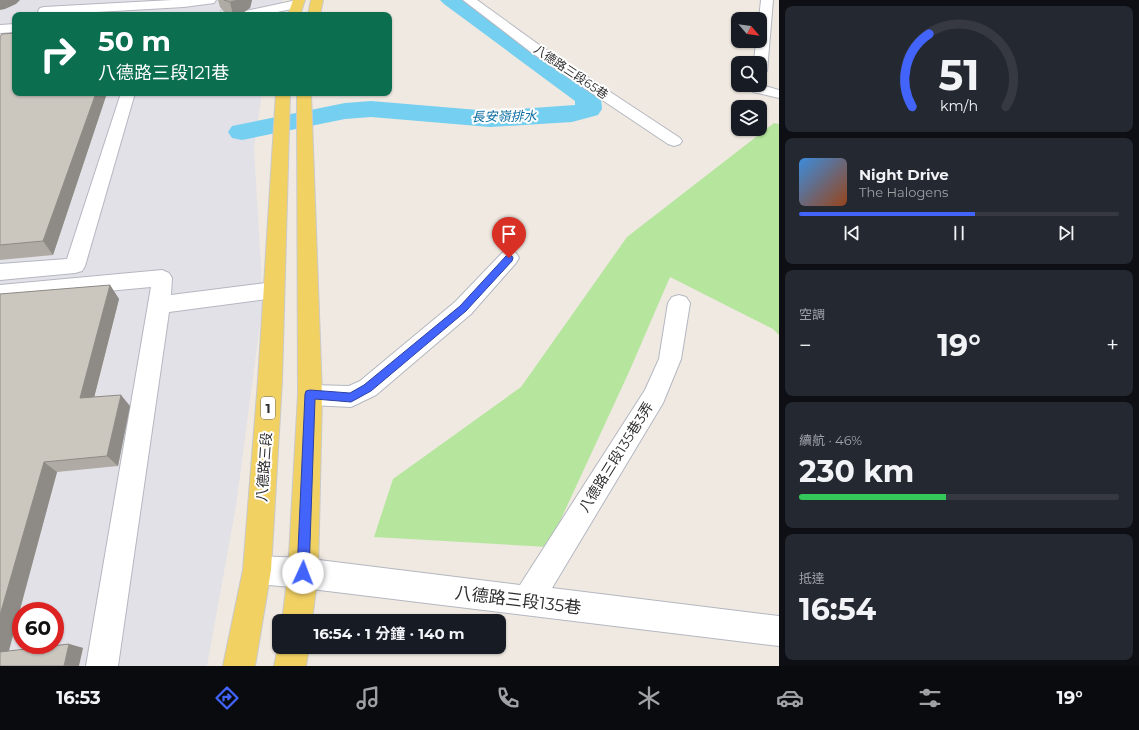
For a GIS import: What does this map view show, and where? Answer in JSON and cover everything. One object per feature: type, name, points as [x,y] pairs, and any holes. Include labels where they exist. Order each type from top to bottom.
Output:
[{"type":"main road","name":"八德路三段","points":[[239,666],[257,570],[270,381],[283,96]]},
{"type":"main road","points":[[297,614],[303,573],[310,394],[304,96]]},
{"type":"main road","points":[[290,666],[292,654]]},
{"type":"street","points":[[44,11],[184,3],[210,0]]},
{"type":"street","points":[[278,0],[297,6]]},
{"type":"street","name":"八德路三段65巷","points":[[469,0],[537,50],[674,141]]},
{"type":"street","points":[[766,12],[767,0]]},
{"type":"street","points":[[262,12],[297,6],[316,7]]},
{"type":"street","points":[[767,24],[779,27]]},
{"type":"street","points":[[0,29],[12,28]]},
{"type":"street","points":[[767,91],[779,94]]},
{"type":"street","points":[[0,272],[75,266],[127,96]]},
{"type":"street","points":[[310,394],[351,397],[368,388],[463,308],[509,258]]},
{"type":"street","points":[[0,293],[162,278],[102,666]]},
{"type":"street","points":[[159,305],[274,290]]},
{"type":"street","name":"八德路三段135巷3弄","points":[[527,601],[654,396],[670,359],[679,303]]},
{"type":"street","name":"八德路三段135巷","points":[[257,570],[303,573],[779,631]]},
{"type":"shaded area","points":[[0,0],[283,0],[278,12],[12,12],[12,96],[262,96],[254,148],[263,301],[236,506],[207,666],[0,666]]},
{"type":"green space","points":[[774,123],[779,124],[779,335],[773,329],[670,277],[629,372],[548,547],[374,537],[393,479],[521,387],[627,237],[757,136],[767,136],[767,128]]},
{"type":"building","points":[[224,0],[238,0],[230,2]]},
{"type":"building","points":[[12,33],[12,96],[95,96],[43,241],[0,245],[0,37],[2,34]]},
{"type":"building","points":[[110,285],[80,398],[121,395],[107,456],[44,462],[0,615],[0,294]]},
{"type":"building","points":[[69,644],[64,666],[0,666],[0,652],[12,651],[12,654],[64,654],[64,645]]},
{"type":"waterway","name":"長安嶺排水","points":[[242,132],[345,111],[371,109],[490,119],[572,114],[589,109],[588,98],[451,0]]},
{"type":"route","points":[[303,573],[310,394],[351,397],[368,388],[463,308],[509,258]]}]
